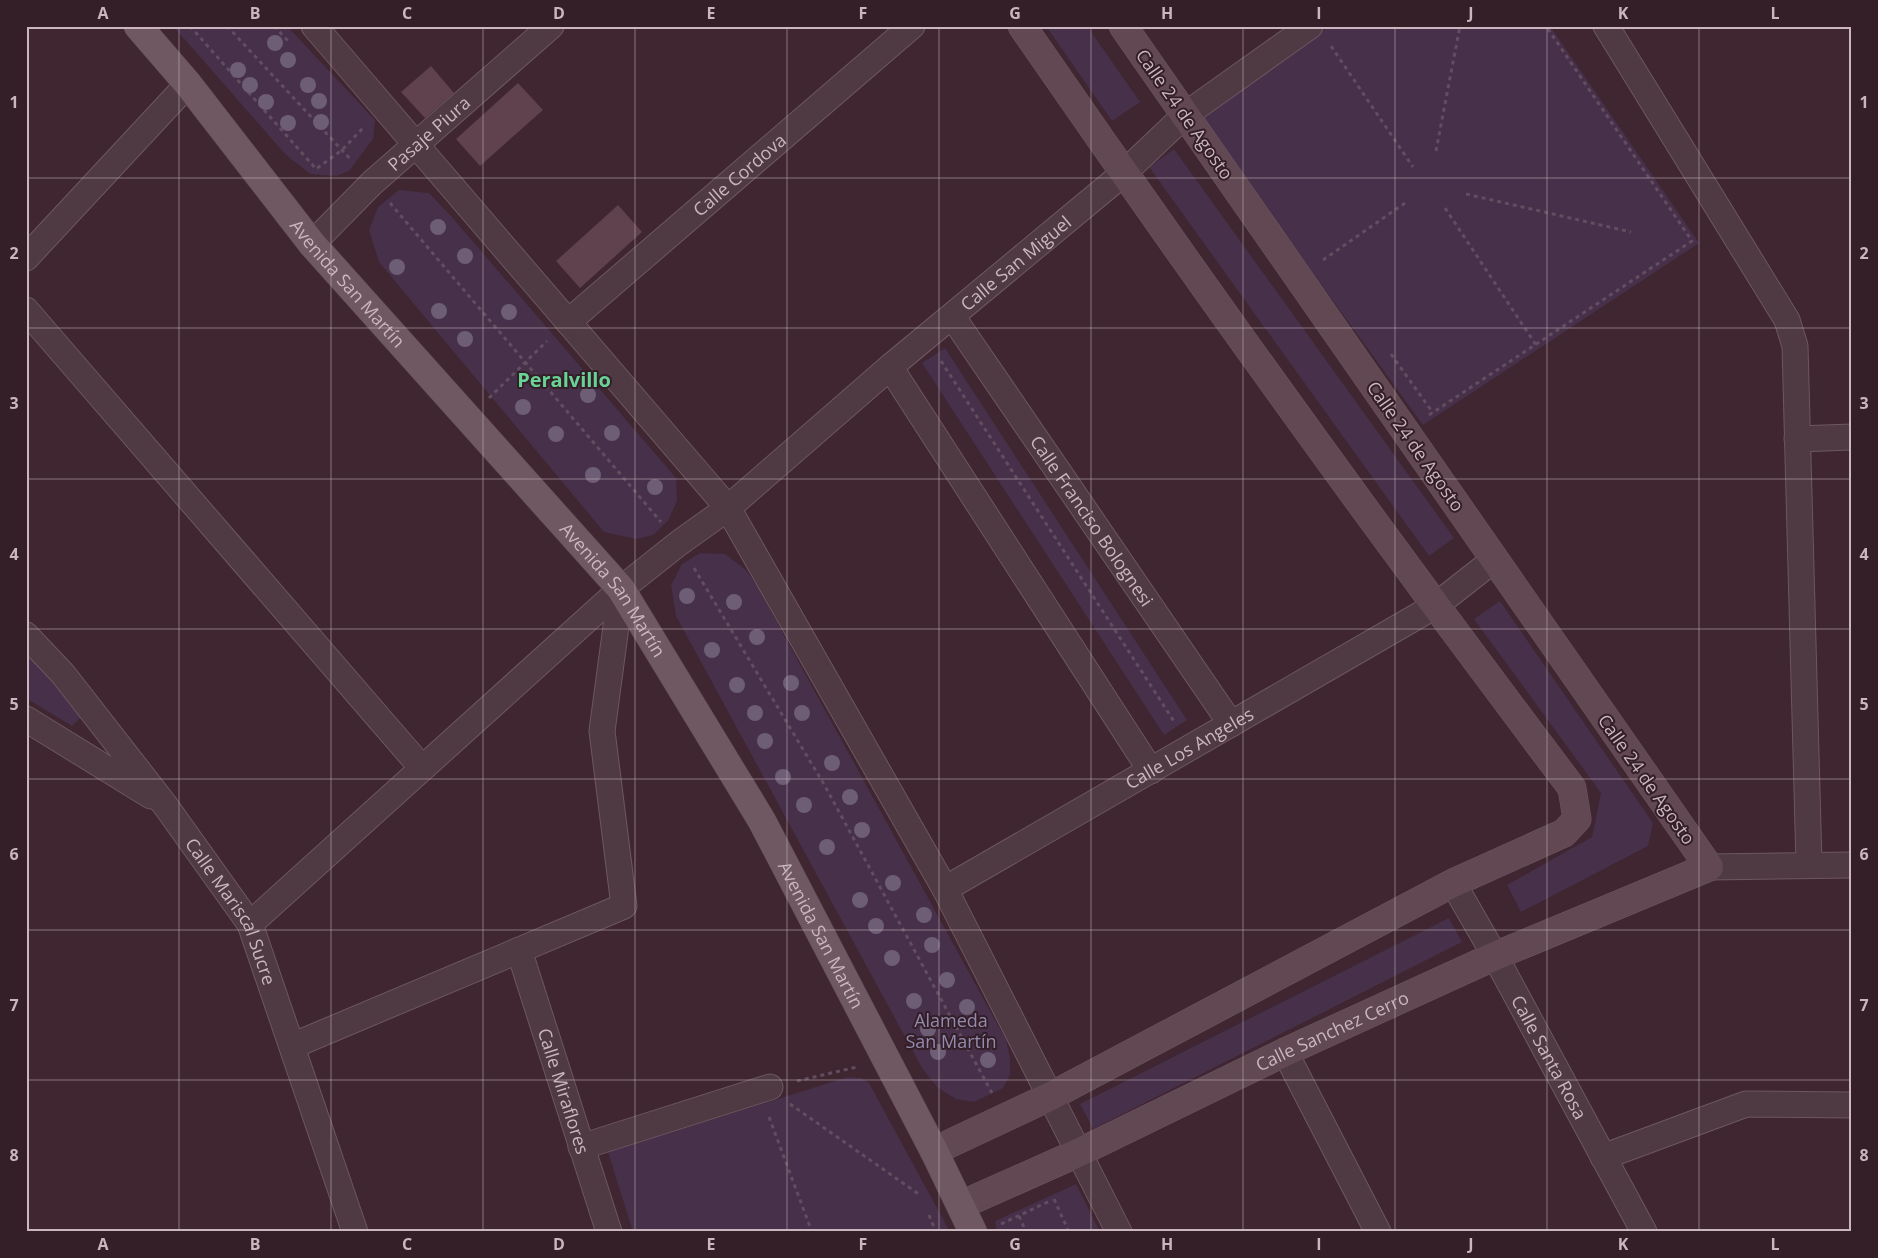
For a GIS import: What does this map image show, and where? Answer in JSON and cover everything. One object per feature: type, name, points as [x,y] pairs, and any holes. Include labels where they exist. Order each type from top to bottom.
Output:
[{"type":"main road","name":"Avenida San Martín","points":[[138,26],[188,84],[312,244],[621,590],[762,821],[961,1205],[983,1230]]},
{"type":"street","points":[[314,26],[728,508],[945,889],[1119,1232]]},
{"type":"street","name":"Pasaje Piura","points":[[312,244],[372,183],[551,26]]},
{"type":"street","name":"Calle Cordova","points":[[568,322],[912,26]]},
{"type":"street","points":[[934,1152],[1050,1096],[1452,883],[1564,833],[1577,819],[1572,788],[1435,606],[1124,173],[1022,26]]},
{"type":"street","name":"Calle 24 de Agosto","points":[[1123,26],[1709,867]]},
{"type":"street","name":"Calle San Miguel","points":[[250,924],[621,590],[679,542],[728,508],[890,367],[1124,173],[1185,115],[1310,26]]},
{"type":"street","points":[[1606,26],[1787,320],[1794,346],[1808,865]]},
{"type":"street","points":[[26,258],[188,84]]},
{"type":"street","points":[[26,310],[422,768]]},
{"type":"street","name":"Calle Franciso Bolognesi","points":[[952,316],[1231,724]]},
{"type":"street","points":[[890,367],[1151,771]]},
{"type":"street","points":[[1797,439],[1852,437]]},
{"type":"street","name":"Calle Los Angeles","points":[[945,889],[1435,606],[1495,559]]},
{"type":"street","points":[[292,1046],[624,906],[602,731],[621,590]]},
{"type":"street","name":"Calle Mariscal Sucre","points":[[26,635],[63,674],[166,805],[250,924],[355,1232]]},
{"type":"street","points":[[26,718],[166,805]]},
{"type":"street","points":[[1709,867],[1852,865]]},
{"type":"street","name":"Calle Sanchez Cerro","points":[[961,1205],[1080,1152],[1285,1052],[1496,956],[1709,867]]},
{"type":"street","name":"Calle Santa Rosa","points":[[1452,883],[1496,956],[1644,1232]]},
{"type":"street","name":"Calle Miraflores","points":[[519,950],[609,1232]]},
{"type":"street","points":[[1285,1052],[1378,1232]]},
{"type":"street","points":[[581,1147],[776,1093]]},
{"type":"street","points":[[1603,1157],[1746,1104],[1852,1105]]},
{"type":"path","points":[[190,26],[316,169],[342,150],[365,125]]},
{"type":"path","points":[[274,26],[294,48]]},
{"type":"path","points":[[1436,151],[1460,26]]},
{"type":"path","points":[[1406,431],[1692,241],[1546,26]]},
{"type":"path","points":[[1329,43],[1413,167]]},
{"type":"path","points":[[1466,194],[1631,232]]},
{"type":"path","points":[[1323,260],[1405,203]]},
{"type":"path","points":[[1445,208],[1536,344]]},
{"type":"path","points":[[468,419],[568,322]]},
{"type":"path","points":[[926,337],[1191,748]]},
{"type":"path","points":[[776,1093],[886,1060]]},
{"type":"path","points":[[776,1093],[920,1195]]},
{"type":"path","points":[[768,1114],[812,1232]]},
{"type":"path","points":[[983,1230],[1019,1216],[1094,1180]]},
{"type":"path","points":[[1054,1199],[1069,1232]]},
{"type":"path","points":[[928,1213],[936,1232]]},
{"type":"path","points":[[1019,1216],[1026,1232]]},
{"type":"green space","points":[[173,26],[287,26],[375,120],[373,139],[349,171],[336,176],[310,174],[285,154]]},
{"type":"green space","points":[[1046,26],[1087,26],[1140,102],[1112,121]]},
{"type":"green space","points":[[1330,26],[1550,26],[1699,243],[1423,425],[1199,116]]},
{"type":"green space","points":[[1174,149],[1454,538],[1429,556],[1149,167]]},
{"type":"green space","points":[[399,190],[429,193],[451,216],[676,478],[677,501],[668,521],[653,535],[636,539],[604,532],[379,262],[369,230],[378,207]]},
{"type":"green space","points":[[945,348],[1187,720],[1164,735],[922,363]]},
{"type":"green space","name":"Alameda San Martín","points":[[700,553],[725,554],[746,570],[758,588],[1006,1040],[1010,1058],[1010,1075],[1003,1088],[974,1102],[956,1099],[937,1087],[922,1068],[676,616],[671,585],[682,564]]},
{"type":"green space","points":[[1500,601],[1653,823],[1648,846],[1521,912],[1507,885],[1592,837],[1601,793],[1474,619]]},
{"type":"green space","points":[[26,650],[83,715],[72,726],[26,698]]},
{"type":"green space","points":[[1449,918],[1462,942],[1093,1129],[1080,1104]]},
{"type":"green space","points":[[848,1077],[861,1078],[869,1083],[950,1232],[633,1232],[608,1152]]},
{"type":"green space","points":[[1076,1184],[1100,1232],[997,1232],[995,1221]]},
{"type":"building","points":[[431,66],[454,93],[425,118],[401,92]]},
{"type":"building","points":[[518,83],[543,110],[480,166],[456,139]]},
{"type":"building","points":[[618,205],[642,232],[580,288],[556,261]]},
{"type":"district","name":"Peralvillo","points":[[564,379]]}]
